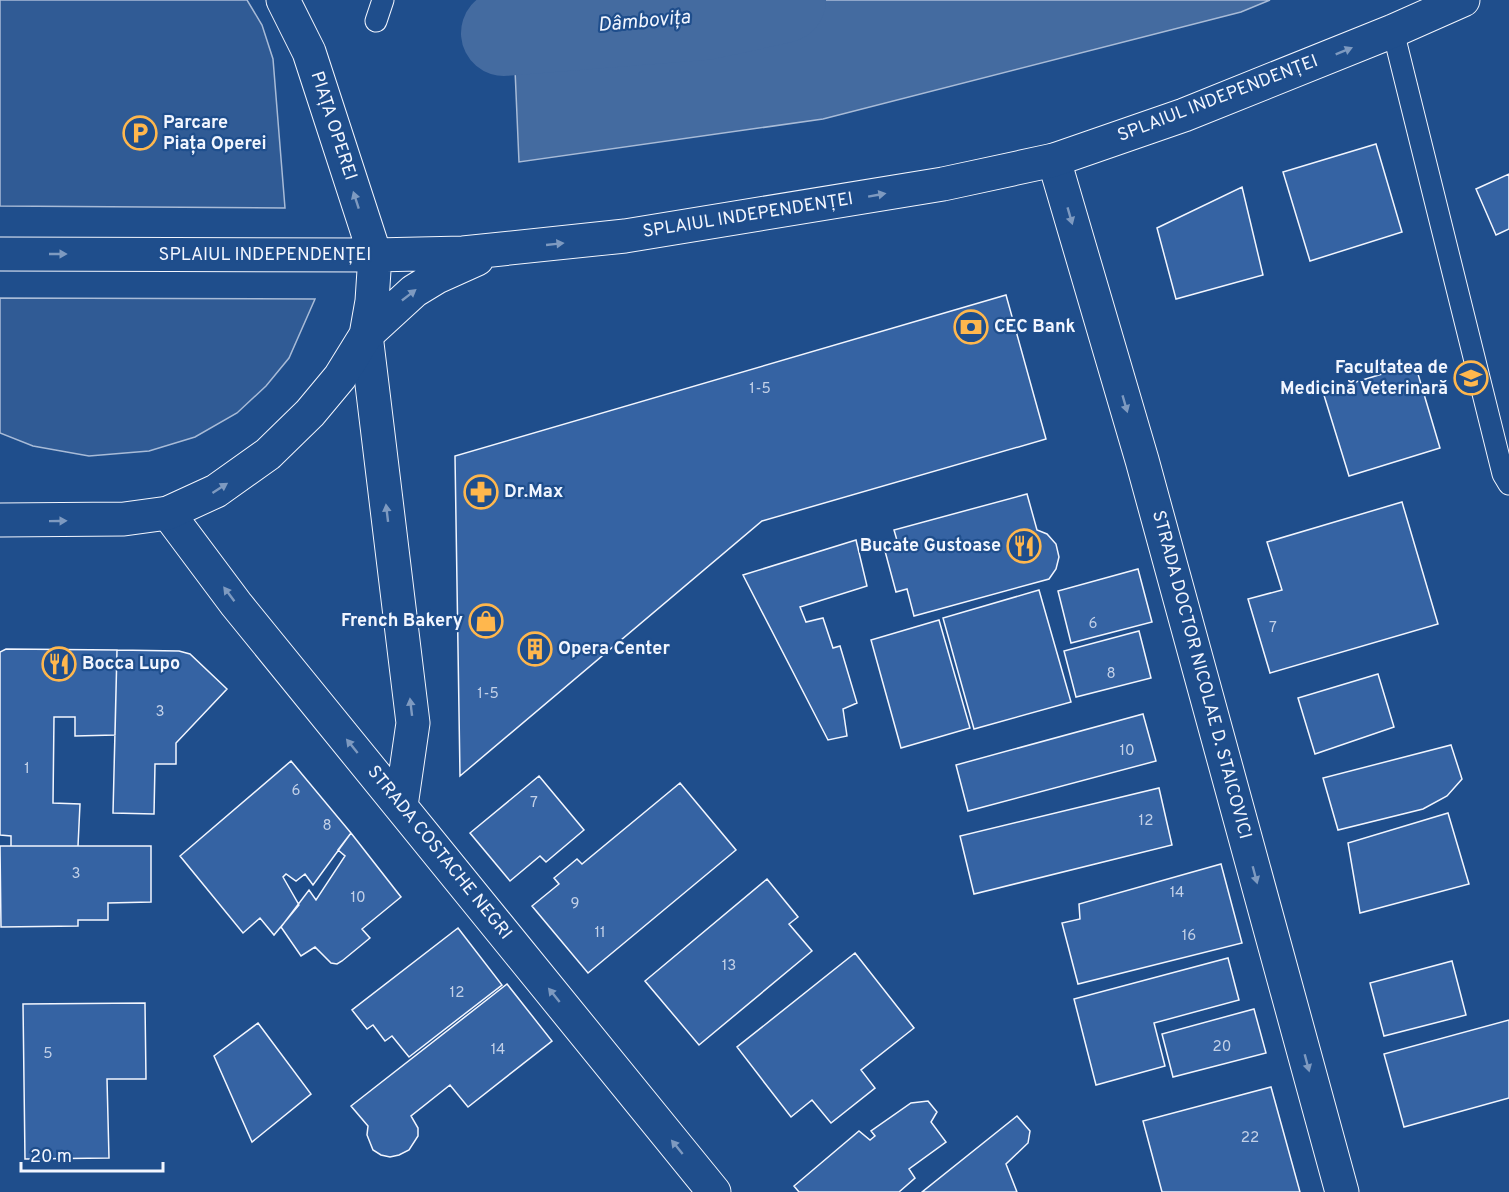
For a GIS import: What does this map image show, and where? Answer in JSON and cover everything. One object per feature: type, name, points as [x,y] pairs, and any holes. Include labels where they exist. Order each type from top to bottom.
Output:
[{"type":"main road","name":"PIAȚA OPEREI","points":[[283,0],[309,52],[375,255]]},
{"type":"main road","name":"SPLAIUL INDEPENDENȚEI","points":[[0,254],[463,254],[658,231],[943,184],[1054,160],[1184,115],[1393,31],[1463,0]]},
{"type":"main road","name":"STRADA DOCTOR NICOLAE D. STAICOVICI","points":[[1054,160],[1142,459],[1342,1192]]},
{"type":"main road","points":[[0,520],[124,519],[168,513],[216,491],[268,454],[310,413],[340,377],[366,335],[414,291],[437,277],[497,250]]},
{"type":"main road","points":[[375,255],[372,301],[366,335],[413,723],[401,806]]},
{"type":"main road","name":"STRADA COSTACHE NEGRI","points":[[168,513],[236,604],[714,1192]]},
{"type":"lane","points":[[376,21],[383,0]]},
{"type":"lane","points":[[1393,31],[1503,474],[1509,484]]},
{"type":"shaded area","name":"Parcare Piața Operei","points":[[0,0],[247,0],[262,25],[273,59],[285,208],[0,206]]},
{"type":"shaded area","points":[[0,298],[315,299],[289,358],[266,386],[237,413],[195,437],[149,451],[89,456],[33,446],[0,433]]},
{"type":"water","points":[[512,0],[1270,0],[1241,12],[823,119],[519,162]]},
{"type":"building","points":[[1376,144],[1402,232],[1310,261],[1283,172]]},
{"type":"building","points":[[1509,174],[1509,229],[1496,235],[1476,189]]},
{"type":"building","points":[[1242,187],[1263,275],[1176,299],[1157,228]]},
{"type":"building","name":"Opera Center","points":[[1006,295],[1046,439],[762,521],[460,776],[455,456]]},
{"type":"building","points":[[1415,364],[1440,448],[1349,476],[1323,392]]},
{"type":"building","points":[[1027,494],[1037,530],[1047,534],[1056,544],[1059,557],[1056,569],[1049,579],[914,616],[907,589],[896,592],[885,551],[899,547],[894,530]]},
{"type":"building","points":[[1402,502],[1438,624],[1270,673],[1248,599],[1282,590],[1267,542]]},
{"type":"building","points":[[856,540],[867,586],[800,607],[806,622],[823,618],[833,648],[840,646],[857,703],[843,709],[847,736],[828,740],[743,575]]},
{"type":"building","points":[[1138,569],[1152,622],[1071,643],[1058,591]]},
{"type":"building","points":[[1039,590],[1071,702],[974,729],[943,618]]},
{"type":"building","points":[[939,620],[970,728],[901,748],[871,640]]},
{"type":"building","points":[[1139,631],[1151,678],[1076,697],[1064,651]]},
{"type":"building","points":[[6,649],[117,650],[115,735],[75,736],[75,717],[54,717],[53,803],[80,804],[78,846],[11,846],[11,836],[0,835],[0,652]]},
{"type":"building","points":[[117,650],[179,651],[190,654],[227,689],[176,743],[176,764],[155,764],[154,814],[113,813]]},
{"type":"building","points":[[1378,674],[1394,727],[1315,754],[1298,698]]},
{"type":"building","points":[[1143,714],[1156,761],[968,811],[956,765]]},
{"type":"building","points":[[1451,745],[1462,779],[1447,796],[1423,809],[1338,830],[1323,778]]},
{"type":"building","points":[[291,761],[351,833],[313,885],[305,874],[296,881],[286,874],[283,877],[299,905],[274,935],[260,918],[243,933],[180,856]]},
{"type":"building","points":[[539,776],[584,830],[546,862],[540,856],[510,881],[470,833]]},
{"type":"building","points":[[680,783],[736,850],[588,973],[532,906],[559,884],[554,878],[577,859],[582,864]]},
{"type":"building","points":[[1159,788],[1172,845],[974,894],[960,836]]},
{"type":"building","points":[[1448,813],[1469,884],[1360,913],[1348,843]]},
{"type":"building","points":[[351,833],[401,897],[362,929],[370,938],[337,964],[331,963],[315,947],[301,956],[281,927],[309,890],[316,900],[345,856],[338,850]]},
{"type":"building","points":[[0,846],[151,846],[151,902],[108,903],[108,920],[78,920],[78,926],[1,927]]},
{"type":"building","points":[[1221,864],[1242,943],[1078,984],[1062,923],[1080,919],[1079,904]]},
{"type":"building","points":[[767,879],[798,917],[789,924],[812,951],[699,1045],[645,981]]},
{"type":"building","points":[[458,928],[502,985],[409,1057],[392,1036],[385,1041],[373,1025],[367,1029],[352,1010]]},
{"type":"building","points":[[855,953],[914,1028],[861,1070],[875,1088],[831,1123],[812,1100],[791,1117],[737,1047]]},
{"type":"building","points":[[1228,958],[1239,1000],[1154,1023],[1165,1066],[1096,1085],[1074,999]]},
{"type":"building","points":[[1452,961],[1466,1015],[1384,1036],[1370,983]]},
{"type":"building","points":[[507,984],[552,1041],[468,1107],[450,1085],[411,1116],[418,1128],[418,1136],[409,1150],[390,1157],[373,1150],[367,1135],[368,1126],[351,1106]]},
{"type":"building","points":[[145,1003],[146,1079],[107,1079],[109,1158],[25,1159],[23,1004]]},
{"type":"building","points":[[1254,1009],[1266,1053],[1173,1077],[1162,1034]]},
{"type":"building","points":[[1509,1020],[1509,1098],[1404,1127],[1384,1054]]},
{"type":"building","points":[[258,1023],[311,1094],[252,1142],[214,1056]]},
{"type":"building","points":[[1271,1087],[1300,1192],[1162,1192],[1143,1121]]},
{"type":"building","points":[[928,1101],[937,1112],[931,1122],[946,1142],[909,1169],[915,1178],[899,1192],[799,1192],[794,1186],[859,1131],[870,1140],[875,1136],[871,1131],[911,1103]]},
{"type":"building","points":[[1017,1116],[1030,1131],[1028,1143],[1006,1164],[1017,1192],[922,1192]]},
{"type":"waterway","name":"Dâmbovița","points":[[504,33],[705,17],[783,0]]},
{"type":"place","name":"Parcare Piața Operei","points":[[140,133]]},
{"type":"place","name":"CEC Bank","points":[[971,327]]},
{"type":"place","name":"Facultatea de Medicină Veterinară","points":[[1471,378]]},
{"type":"place","name":"Dr.Max","points":[[481,492]]},
{"type":"place","name":"Bucate Gustoase","points":[[1024,546]]},
{"type":"place","name":"French Bakery","points":[[486,621]]},
{"type":"place","name":"Opera Center","points":[[535,649]]},
{"type":"place","name":"Bocca Lupo","points":[[59,664]]}]
